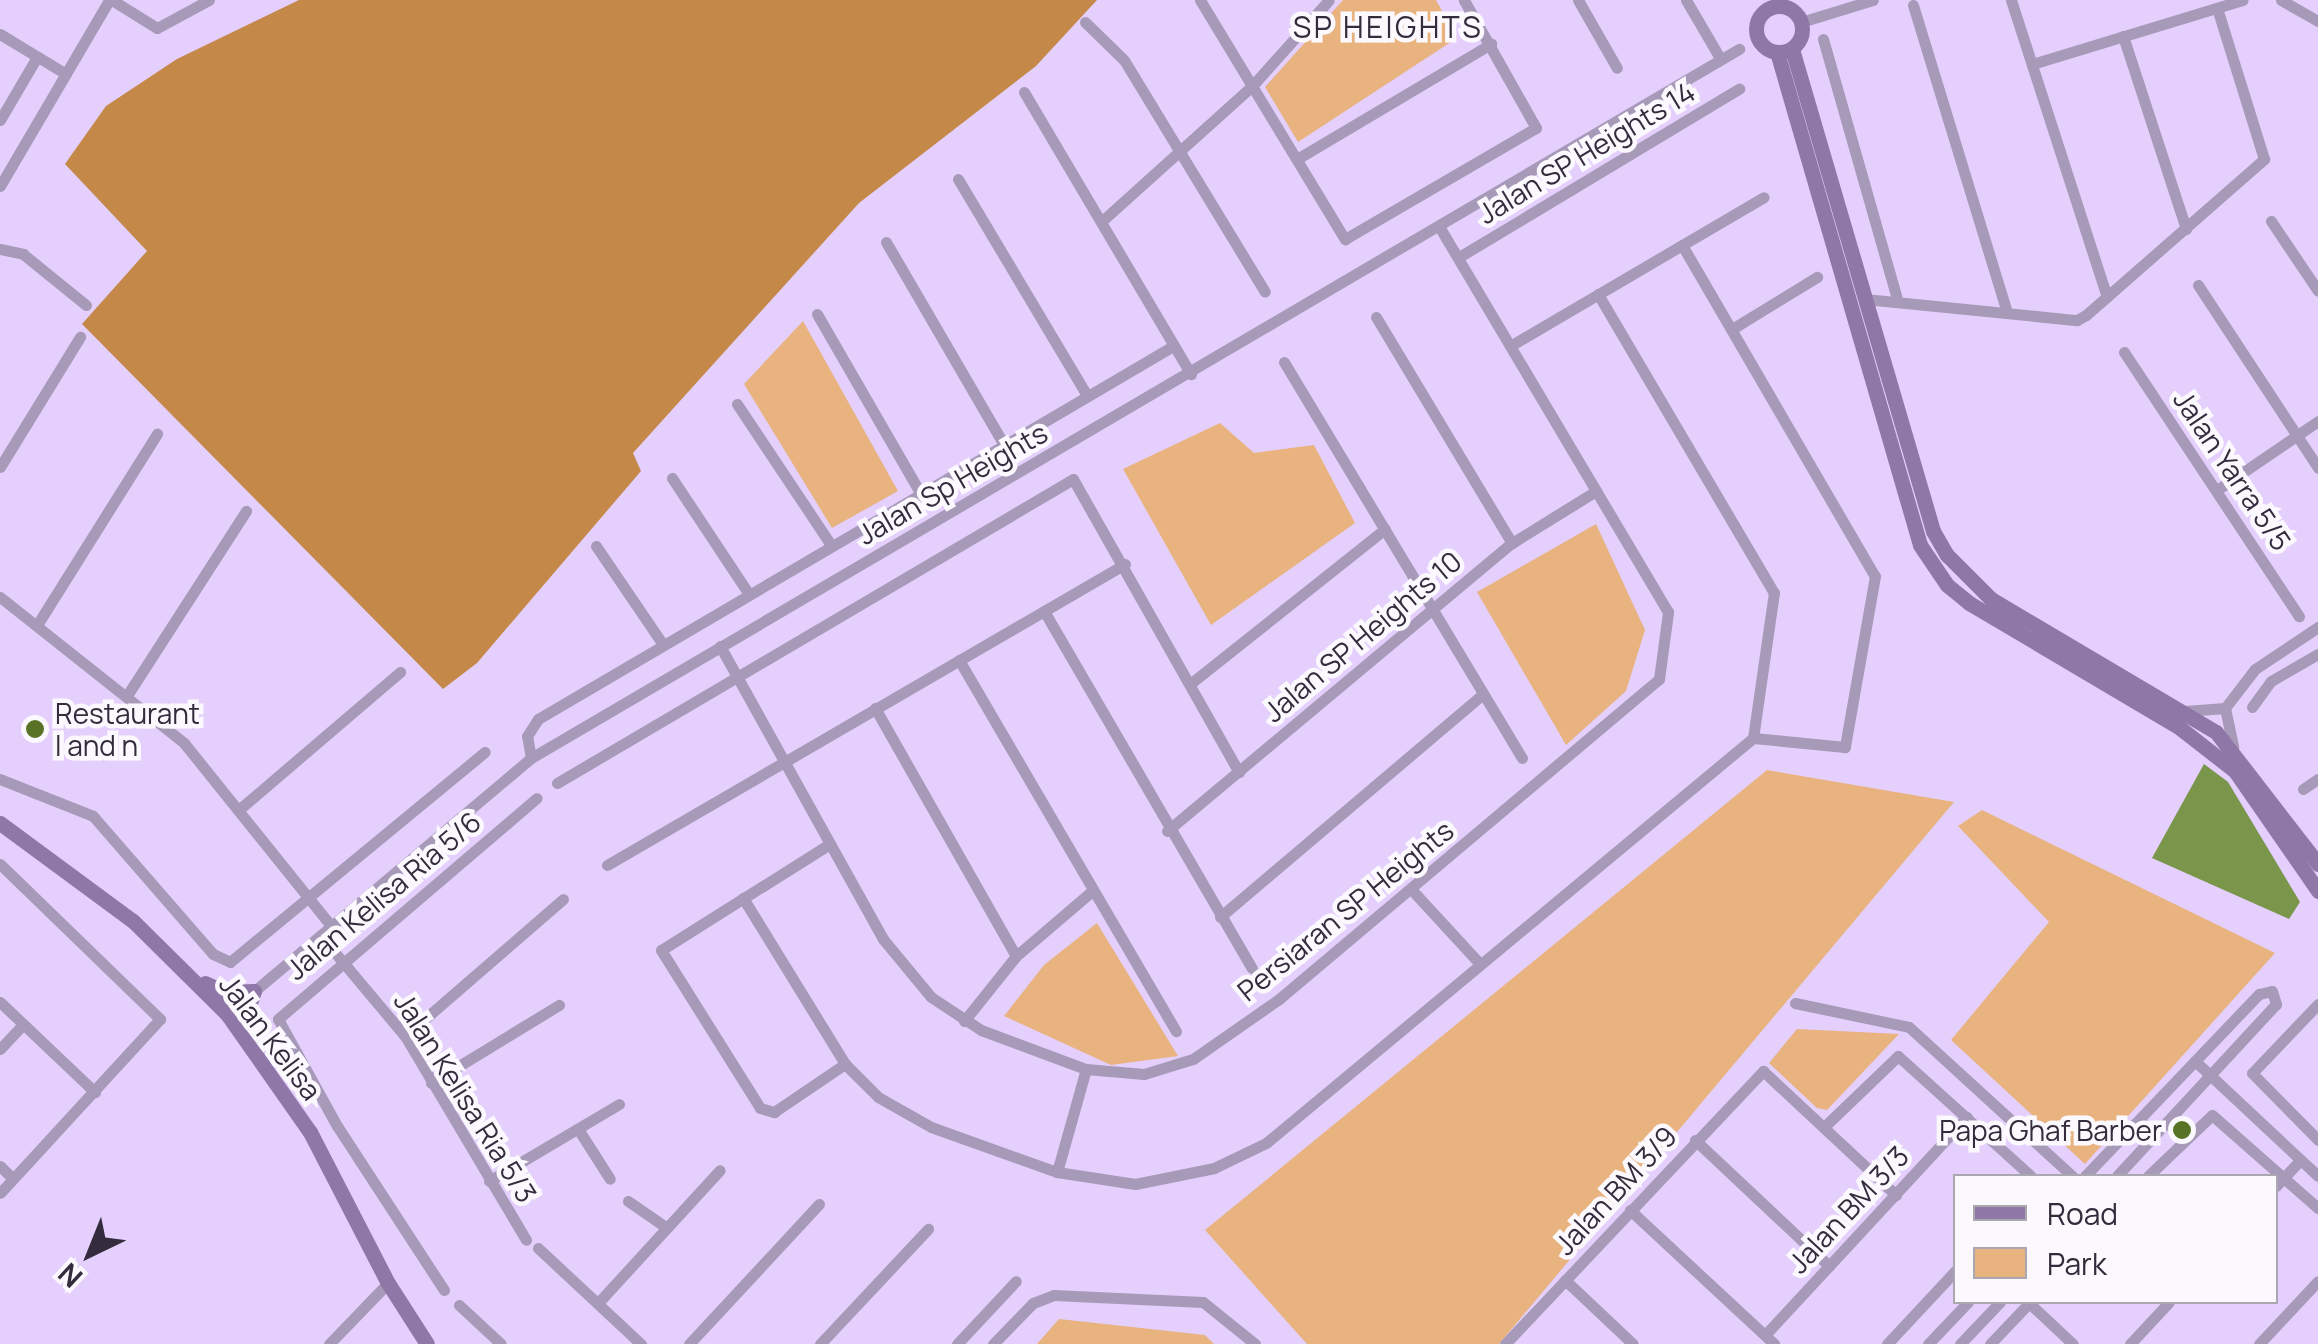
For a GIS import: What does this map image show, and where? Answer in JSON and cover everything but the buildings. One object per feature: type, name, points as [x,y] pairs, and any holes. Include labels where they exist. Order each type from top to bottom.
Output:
[{"type":"street","points":[[0,186],[111,0],[157,28],[209,0]]},
{"type":"street","points":[[1200,0],[1345,239],[1518,142],[1535,121],[1464,0]]},
{"type":"street","points":[[1102,221],[1180,156],[1252,86],[1329,0]]},
{"type":"street","points":[[1578,0],[1617,68]]},
{"type":"street","points":[[1686,0],[1720,60]]},
{"type":"street","points":[[1801,22],[1872,0]]},
{"type":"street","points":[[2012,0],[2107,297]]},
{"type":"street","points":[[2032,64],[2243,0]]},
{"type":"street","points":[[2281,0],[2318,21]]},
{"type":"street","points":[[1801,22],[1778,3],[1760,7],[1758,39],[1784,51],[1865,299],[1933,531],[1947,556],[1980,592],[2182,711],[2234,748],[2318,864]]},
{"type":"street","points":[[1912,5],[2007,313]]},
{"type":"street","points":[[1865,299],[2077,320],[2107,297],[2264,159],[2217,8]]},
{"type":"street","points":[[1085,22],[1124,60],[1265,292]]},
{"type":"street","points":[[1784,51],[1801,38],[1801,22]]},
{"type":"street","points":[[0,34],[66,74]]},
{"type":"street","points":[[2124,36],[2186,229]]},
{"type":"street","points":[[1823,39],[1898,302]]},
{"type":"street","points":[[1296,158],[1491,44]]},
{"type":"street","name":"Jalan Sp Heights","points":[[227,1014],[531,758],[1440,228],[1739,49]]},
{"type":"street","points":[[1784,51],[1920,545],[1946,584],[1969,603],[2180,728],[2234,771],[2318,892]]},
{"type":"street","points":[[0,120],[37,57]]},
{"type":"street","name":"Jalan SP Heights 14","points":[[1459,257],[1739,89]]},
{"type":"street","points":[[1024,92],[1190,374]]},
{"type":"street","points":[[958,179],[1086,394]]},
{"type":"street","points":[[1510,346],[1764,197]]},
{"type":"street","points":[[2271,222],[2318,292]]},
{"type":"street","name":"Persiaran SP Heights","points":[[720,646],[828,844],[910,975],[964,1022],[1086,1069],[1144,1074],[1193,1059],[1279,999],[1660,679],[1668,612],[1440,228]]},
{"type":"street","points":[[886,242],[1003,444]]},
{"type":"street","points":[[1682,246],[1875,576],[1845,747],[1753,738]]},
{"type":"street","points":[[0,249],[23,254],[86,305]]},
{"type":"street","points":[[1732,329],[1817,278]]},
{"type":"street","points":[[2198,285],[2318,468]]},
{"type":"street","points":[[742,898],[845,1064],[878,1097],[931,1128],[1058,1172],[1135,1184],[1244,1157],[1753,738],[1774,594],[1598,294]]},
{"type":"street","points":[[817,314],[920,491]]},
{"type":"street","points":[[1376,317],[1512,544]]},
{"type":"street","points":[[0,466],[80,337]]},
{"type":"street","points":[[531,758],[527,736],[538,719],[920,491],[1173,346]]},
{"type":"street","name":"Jalan Yarra 5/5","points":[[2124,352],[2300,616]]},
{"type":"street","points":[[1284,362],[1522,758]]},
{"type":"street","points":[[738,404],[831,545]]},
{"type":"street","points":[[2217,490],[2318,422]]},
{"type":"street","points":[[38,625],[158,434]]},
{"type":"street","points":[[672,478],[748,594]]},
{"type":"street","points":[[557,782],[1073,479],[1125,564],[1240,772]]},
{"type":"street","name":"Jalan SP Heights 10","points":[[1168,831],[1512,544],[1596,491]]},
{"type":"street","points":[[128,694],[246,511]]},
{"type":"street","points":[[1190,684],[1384,529]]},
{"type":"street","points":[[596,546],[662,643]]},
{"type":"street","points":[[607,865],[1125,564]]},
{"type":"street","points":[[0,597],[128,694],[242,807],[332,927]]},
{"type":"street","points":[[1044,610],[1168,831],[1252,968]]},
{"type":"street","points":[[2182,711],[2224,708],[2254,669],[2318,627]]},
{"type":"street","points":[[2252,707],[2271,681],[2318,654]]},
{"type":"street","points":[[959,660],[1176,1031]]},
{"type":"street","points":[[242,807],[400,672]]},
{"type":"street","points":[[1220,917],[1482,695]]},
{"type":"street","points":[[875,708],[1016,956]]},
{"type":"street","points":[[2224,708],[2234,748]]},
{"type":"street","points":[[0,779],[94,816],[221,961],[238,960],[485,752]]},
{"type":"street","points":[[2303,788],[2318,779]]},
{"type":"street","name":"Jalan Kelisa Ria 5/6","points":[[444,1290],[277,1028],[282,1012],[537,798]]},
{"type":"street","name":"Jalan Kelisa","points":[[0,823],[133,921],[194,976],[227,1014],[310,1132],[388,1283],[427,1344]]},
{"type":"street","points":[[828,844],[666,946],[662,956],[767,1113],[845,1064]]},
{"type":"street","points":[[0,864],[160,1019],[0,1193]]},
{"type":"street","points":[[1411,889],[1480,964]]},
{"type":"street","points":[[964,1022],[1016,956],[1092,892]]},
{"type":"street","points":[[404,1036],[563,898]]},
{"type":"street","name":"Jalan Kelisa Ria 5/3","points":[[321,936],[404,1036],[526,1240]]},
{"type":"street","points":[[194,976],[224,992],[254,991],[246,1014],[252,1045]]},
{"type":"street","points":[[2086,1174],[2262,990],[2272,991],[2276,1004],[2119,1174]]},
{"type":"street","points":[[0,1002],[95,1092]]},
{"type":"street","points":[[1794,1002],[1909,1026],[2070,1174]]},
{"type":"street","points":[[2316,1004],[2252,1073],[2318,1139]]},
{"type":"street","points":[[432,1083],[560,1005]]},
{"type":"street","points":[[0,1049],[23,1024]]},
{"type":"street","points":[[1896,1194],[1826,1126],[1898,1056],[2029,1174]]},
{"type":"street","points":[[2194,1062],[2318,1176]]},
{"type":"street","points":[[1058,1172],[1086,1069]]},
{"type":"street","name":"Jalan BM 3/9","points":[[1505,1344],[1763,1072],[1826,1126]]},
{"type":"street","points":[[489,1181],[619,1104]]},
{"type":"street","points":[[2150,1174],[2212,1115],[2273,1174]]},
{"type":"street","name":"Jalan BM 3/3","points":[[1769,1340],[1830,1266],[1967,1117]]},
{"type":"street","points":[[578,1129],[610,1179]]},
{"type":"street","points":[[1695,1140],[1830,1266]]},
{"type":"street","points":[[2300,1160],[2280,1181],[2318,1208]]},
{"type":"street","points":[[0,1166],[14,1179]]},
{"type":"street","points":[[598,1303],[720,1170]]},
{"type":"street","points":[[628,1201],[667,1228]]},
{"type":"street","points":[[689,1344],[819,1204]]},
{"type":"street","points":[[1630,1210],[1769,1340]]},
{"type":"street","points":[[820,1344],[928,1229]]},
{"type":"street","points":[[538,1248],[642,1344]]},
{"type":"street","points":[[1887,1344],[1953,1273]]},
{"type":"street","points":[[957,1344],[1016,1280]]},
{"type":"street","points":[[1565,1280],[1633,1344]]},
{"type":"street","points":[[2259,1344],[2318,1281]]},
{"type":"street","points":[[329,1344],[388,1283]]},
{"type":"street","points":[[994,1344],[1033,1303],[1054,1295],[1203,1302],[1256,1344]]},
{"type":"street","points":[[1928,1344],[1966,1304]]},
{"type":"street","points":[[1960,1344],[1998,1304]]},
{"type":"street","points":[[1990,1344],[2027,1304]]},
{"type":"street","points":[[2031,1304],[2073,1344]]},
{"type":"street","points":[[2130,1344],[2167,1304]]},
{"type":"street","points":[[459,1305],[502,1344]]},
{"type":"green space","points":[[1343,0],[1436,0],[1457,38],[1298,142],[1265,87]]},
{"type":"green space","points":[[803,321],[898,491],[832,528],[744,384]]},
{"type":"green space","points":[[1220,423],[1254,453],[1314,445],[1355,523],[1211,625],[1123,469]]},
{"type":"green space","points":[[1596,524],[1645,630],[1626,691],[1566,745],[1477,592]]},
{"type":"green space","points":[[1767,770],[1954,802],[1499,1344],[1307,1344],[1205,1230]]},
{"type":"green space","points":[[1982,810],[2275,953],[2085,1164],[1951,1040],[2049,922],[1958,826]]},
{"type":"green space","points":[[1097,923],[1178,1056],[1111,1065],[1004,1016],[1044,965]]},
{"type":"green space","points":[[1797,1029],[1899,1034],[1827,1110],[1817,1108],[1769,1063]]},
{"type":"green space","points":[[1059,1319],[1205,1335],[1214,1344],[1037,1344]]},
{"type":"shaded area","points":[[299,0],[1097,0],[1036,66],[859,203],[633,453],[641,471],[477,663],[443,689],[82,324],[147,251],[65,164],[106,106],[177,59]]},
{"type":"shaded area","points":[[2204,764],[2228,782],[2300,902],[2289,919],[2152,858]]},
{"type":"place","name":"Restaurant l and n","points":[[35,729]]},
{"type":"place","name":"Papa Ghaf Barber","points":[[2182,1130]]},
{"type":"district","name":"SP HEIGHTS","points":[[1388,27]]}]
